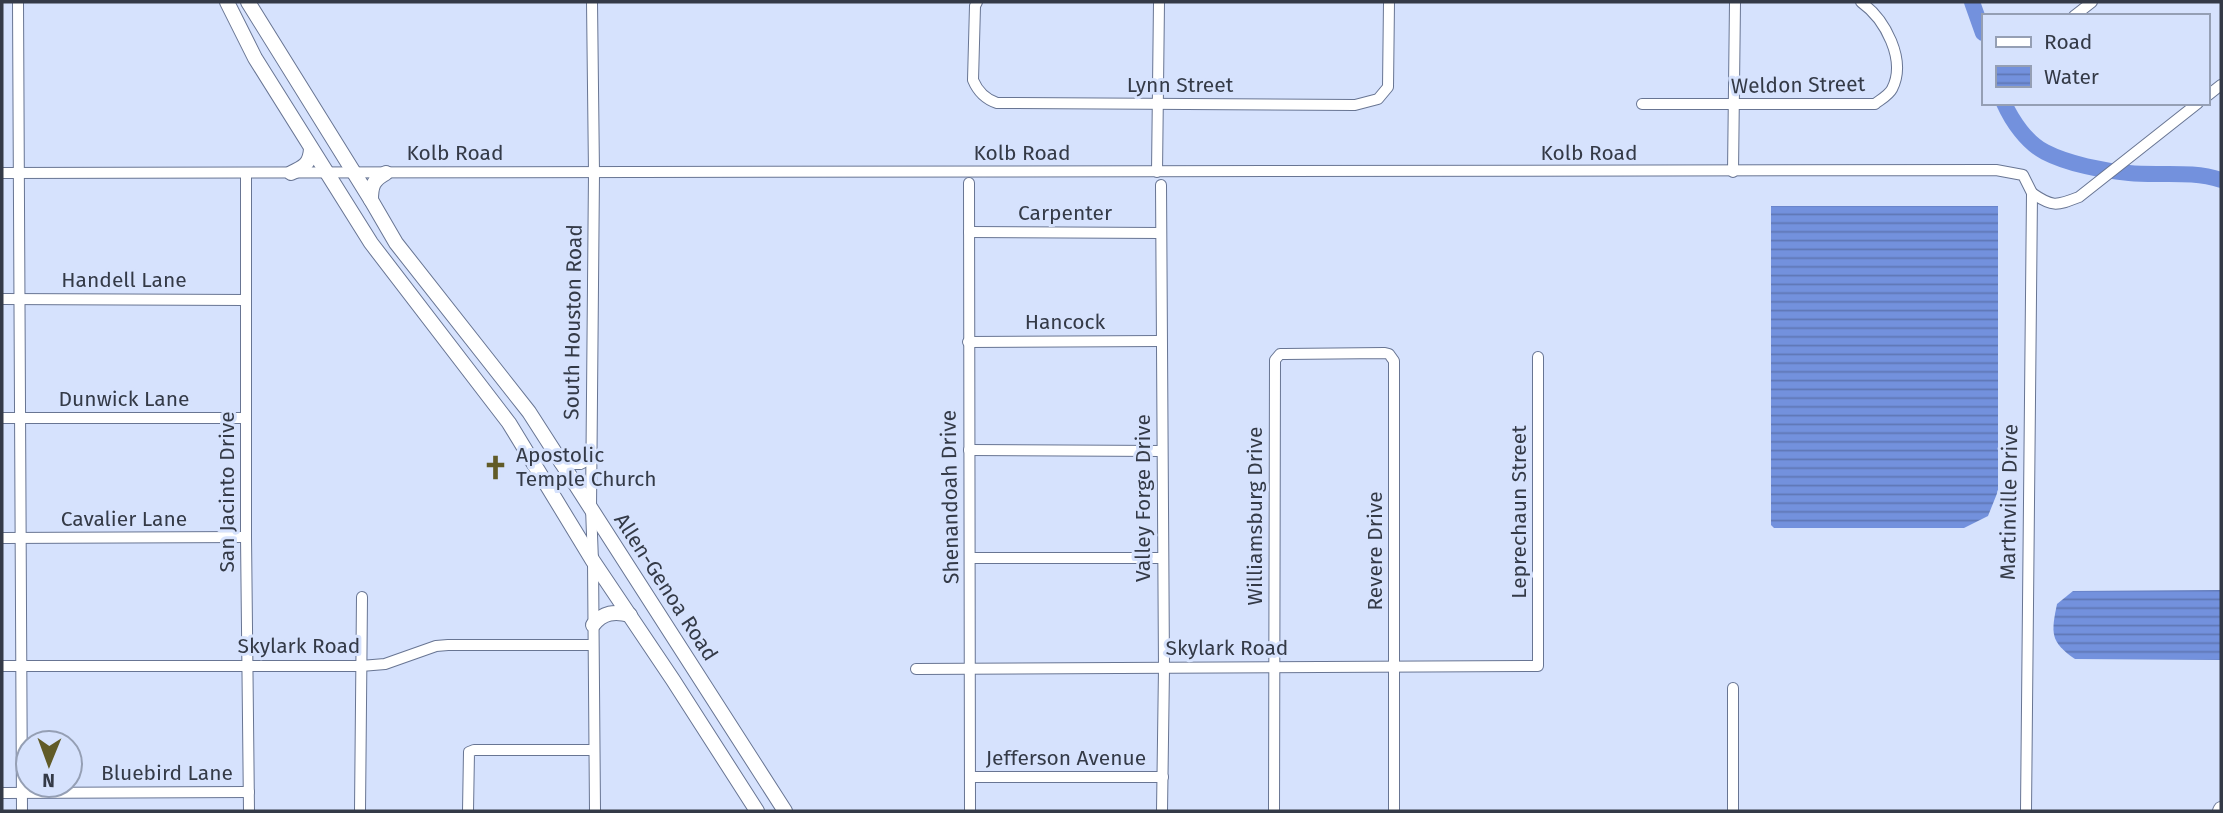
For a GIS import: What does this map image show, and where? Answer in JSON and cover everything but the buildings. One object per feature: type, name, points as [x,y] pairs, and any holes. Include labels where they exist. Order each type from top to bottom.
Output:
[{"type":"main road","points":[[227,2],[256,58],[370,243],[509,424],[593,561],[757,811]]},
{"type":"main road","name":"Allen-Genoa Road","points":[[248,2],[396,243],[529,412],[785,811]]},
{"type":"main road","points":[[291,173],[305,166],[311,159],[312,149]]},
{"type":"main road","points":[[371,200],[371,187],[376,179],[386,173]]},
{"type":"main road","points":[[421,311],[438,296]]},
{"type":"main road","points":[[509,424],[529,412]]},
{"type":"main road","points":[[561,462],[580,462],[591,456]]},
{"type":"main road","points":[[547,484],[569,502],[591,508]]},
{"type":"main road","points":[[593,561],[624,570],[642,590]]},
{"type":"main road","points":[[593,625],[598,618],[607,614],[617,612],[630,615]]},
{"type":"main road","points":[[673,680],[693,668]]},
{"type":"street","points":[[19,2],[22,729]]},
{"type":"street","name":"South Houston Road","points":[[592,2],[594,173],[591,508],[595,811]]},
{"type":"street","name":"Lynn Street","points":[[977,2],[973,80],[982,96],[997,103],[1355,106],[1378,99],[1388,88],[1389,2]]},
{"type":"street","points":[[1157,172],[1159,2]]},
{"type":"street","points":[[1733,172],[1735,2]]},
{"type":"street","name":"Weldon Street","points":[[1642,104],[1875,104],[1891,90],[1896,73],[1896,57],[1892,42],[1879,20],[1861,2]]},
{"type":"street","points":[[2077,14],[2092,2]]},
{"type":"street","points":[[2032,192],[2047,203],[2060,205],[2079,197],[2195,105]]},
{"type":"street","name":"Kolb Road","points":[[2,173],[291,173],[358,178],[386,173],[1996,170],[2023,175],[2032,192]]},
{"type":"street","name":"San Jacinto Drive","points":[[247,173],[246,537],[249,811]]},
{"type":"street","name":"Shenandoah Drive","points":[[969,183],[970,811]]},
{"type":"street","name":"Valley Forge Drive","points":[[1161,185],[1163,811]]},
{"type":"street","name":"Martinville Drive","points":[[2026,811],[2032,192]]},
{"type":"street","name":"Carpenter","points":[[969,232],[1161,233]]},
{"type":"street","name":"Handell Lane","points":[[2,299],[246,300]]},
{"type":"street","name":"Hancock","points":[[968,341],[1161,341]]},
{"type":"street","name":"Revere Drive","points":[[1327,353],[1385,353],[1394,361],[1394,811]]},
{"type":"street","name":"Williamsburg Drive","points":[[1274,811],[1275,360],[1280,354],[1327,353]]},
{"type":"street","name":"Leprechaun Street","points":[[1538,357],[1538,666]]},
{"type":"street","name":"Dunwick Lane","points":[[2,418],[246,418]]},
{"type":"street","points":[[969,450],[1162,451]]},
{"type":"street","name":"Cavalier Lane","points":[[2,538],[246,537]]},
{"type":"street","points":[[970,558],[1162,558]]},
{"type":"street","points":[[360,811],[362,597]]},
{"type":"street","name":"Skylark Road","points":[[2,666],[361,666],[393,663],[436,646],[593,645]]},
{"type":"street","name":"Skylark Road","points":[[916,669],[1538,666]]},
{"type":"street","points":[[1733,688],[1733,811]]},
{"type":"street","points":[[468,811],[469,752],[594,750]]},
{"type":"street","name":"Jefferson Avenue","points":[[970,777],[1163,777]]},
{"type":"street","name":"Bluebird Lane","points":[[84,793],[249,792]]},
{"type":"water","points":[[1771,206],[1998,206],[1998,491],[1988,516],[1964,528],[1774,528],[1771,525]]},
{"type":"water","points":[[2221,590],[2221,660],[2075,659],[2061,647],[2054,636],[2057,604],[2073,591]]},
{"type":"waterway","points":[[1972,2],[1982,30]]},
{"type":"waterway","points":[[2005,105],[2032,143],[2064,160],[2119,172],[2187,174],[2221,180]]},
{"type":"place","name":"Apostolic Temple Church","points":[[496,467]]}]
